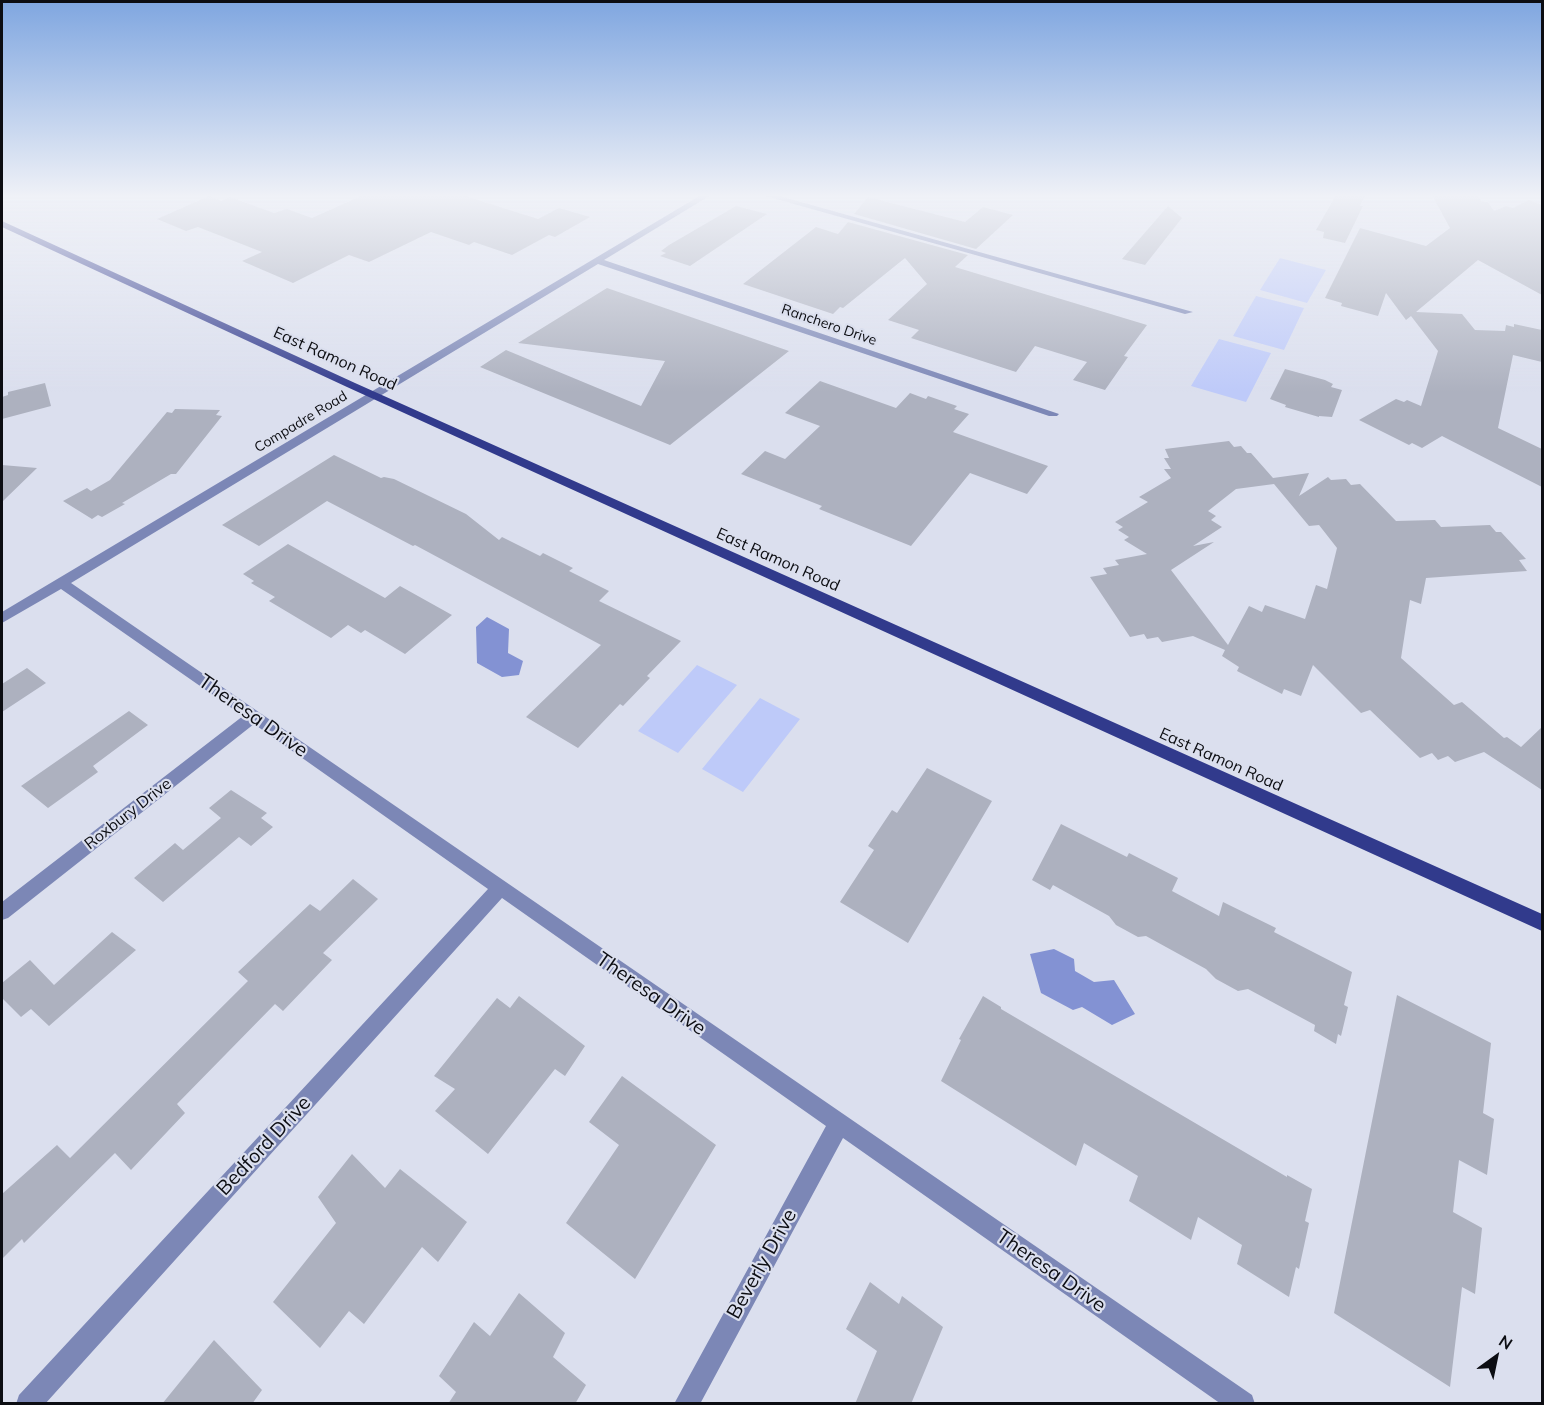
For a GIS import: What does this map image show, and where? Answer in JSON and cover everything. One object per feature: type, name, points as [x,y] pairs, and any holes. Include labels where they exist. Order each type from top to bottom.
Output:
[{"type":"main road","name":"East Ramon Road","points":[[82,261],[1542,923]]},
{"type":"street","name":"Compadre Road","points":[[2,618],[597,261]]},
{"type":"street","name":"Ranchero Drive","points":[[597,261],[1053,414]]},
{"type":"street","points":[[1002,261],[1188,312]]},
{"type":"street","name":"Theresa Drive","points":[[61,582],[1244,1404]]},
{"type":"street","name":"Roxbury Drive","points":[[2,912],[254,716]]},
{"type":"street","name":"Bedford Drive","points":[[28,1404],[500,888]]},
{"type":"street","name":"Beverly Drive","points":[[686,1404],[838,1124]]},
{"type":"shaded area","points":[[1278,261],[1290,261],[1326,270],[1307,303],[1260,290]]},
{"type":"shaded area","points":[[1256,296],[1304,308],[1284,350],[1233,336]]},
{"type":"shaded area","points":[[1219,339],[1271,353],[1246,402],[1191,386]]},
{"type":"shaded area","points":[[487,617],[509,629],[508,653],[523,661],[519,675],[502,677],[477,663],[476,627]]},
{"type":"shaded area","points":[[697,665],[737,685],[678,753],[638,731]]},
{"type":"shaded area","points":[[760,698],[800,719],[743,792],[702,769]]},
{"type":"shaded area","points":[[1054,949],[1074,959],[1075,971],[1094,982],[1114,980],[1135,1014],[1112,1025],[1082,1007],[1073,1010],[1041,993],[1030,954]]},
{"type":"building","points":[[243,261],[338,261],[293,283]]},
{"type":"building","points":[[674,261],[698,261],[690,266]]},
{"type":"building","points":[[773,261],[902,261],[833,314],[743,284]]},
{"type":"building","points":[[907,261],[962,261],[955,267],[1147,325],[1124,356],[1128,357],[1105,390],[1073,380],[1087,362],[1035,346],[1016,372],[911,338],[919,330],[888,320],[927,284]]},
{"type":"building","points":[[1128,261],[1148,261],[1145,265]]},
{"type":"building","points":[[1344,261],[1477,261],[1416,312],[1462,314],[1475,330],[1505,331],[1506,325],[1514,327],[1514,324],[1542,330],[1542,362],[1513,355],[1498,428],[1542,449],[1542,487],[1442,436],[1422,448],[1412,443],[1409,445],[1359,420],[1396,399],[1404,402],[1407,400],[1421,406],[1438,351],[1411,316],[1406,320],[1386,293],[1378,316],[1341,306],[1342,303],[1325,298]]},
{"type":"building","points":[[1479,261],[1542,261],[1542,295]]},
{"type":"building","points":[[607,288],[789,351],[670,445],[480,367],[506,350],[641,406],[665,361],[518,343]]},
{"type":"building","points":[[1285,369],[1325,380],[1333,384],[1331,387],[1342,390],[1332,417],[1319,417],[1285,407],[1286,405],[1270,399]]},
{"type":"building","points":[[820,381],[896,408],[910,393],[926,399],[928,396],[957,406],[954,409],[969,414],[953,432],[1048,466],[1027,494],[970,473],[911,546],[819,509],[822,506],[741,474],[765,451],[785,459],[820,426],[785,413]]},
{"type":"building","points":[[45,383],[51,406],[2,419],[2,397],[8,395],[8,392]]},
{"type":"building","points":[[175,409],[220,410],[216,415],[222,416],[176,474],[171,474],[102,517],[98,515],[92,519],[63,501],[87,488],[91,491],[110,480],[167,412],[172,413]]},
{"type":"building","points":[[1229,441],[1234,447],[1241,446],[1247,453],[1251,453],[1273,478],[1309,473],[1299,496],[1328,477],[1331,480],[1346,479],[1351,485],[1360,484],[1396,521],[1435,520],[1441,527],[1490,525],[1496,532],[1501,532],[1526,559],[1519,560],[1527,571],[1426,578],[1421,604],[1410,600],[1401,658],[1454,705],[1462,702],[1504,738],[1507,737],[1521,747],[1542,727],[1542,790],[1484,752],[1455,762],[1448,756],[1438,760],[1432,753],[1420,758],[1370,710],[1361,713],[1313,665],[1301,696],[1284,689],[1282,694],[1237,671],[1239,667],[1222,656],[1225,650],[1193,636],[1162,642],[1158,637],[1147,639],[1144,634],[1130,637],[1090,577],[1107,574],[1103,568],[1119,565],[1115,560],[1147,554],[1124,540],[1129,537],[1118,530],[1123,527],[1115,522],[1148,502],[1139,497],[1171,478],[1164,469],[1171,469],[1164,458],[1169,458],[1165,449]],"holes":[[[1274,484],[1309,526],[1319,525],[1337,548],[1327,589],[1316,585],[1305,619],[1265,605],[1262,612],[1249,606],[1228,645],[1171,570],[1214,542],[1193,546],[1222,527],[1211,520],[1216,516],[1208,511],[1236,489]]]},
{"type":"building","points":[[334,455],[381,478],[394,479],[466,514],[499,540],[502,537],[540,556],[543,553],[573,568],[569,571],[609,591],[599,601],[681,641],[647,676],[650,678],[623,706],[620,704],[578,748],[526,717],[601,645],[415,545],[327,501],[259,546],[222,525]]},
{"type":"building","points":[[2,465],[37,468],[2,502]]},
{"type":"building","points":[[288,544],[385,598],[400,586],[452,615],[405,654],[365,630],[361,633],[348,625],[331,638],[269,601],[275,597],[251,583],[254,581],[243,574]]},
{"type":"building","points":[[27,668],[46,683],[2,712],[2,684]]},
{"type":"building","points":[[129,711],[148,725],[93,766],[98,772],[48,808],[21,786]]},
{"type":"building","points":[[927,768],[992,801],[908,943],[840,902],[874,850],[868,846],[892,810],[897,813]]},
{"type":"building","points":[[231,790],[267,813],[261,818],[273,827],[251,846],[239,837],[163,902],[134,878],[175,843],[183,850],[221,818],[209,808]]},
{"type":"building","points":[[1061,824],[1127,857],[1129,853],[1178,878],[1172,891],[1219,916],[1223,902],[1276,928],[1274,932],[1352,972],[1344,1005],[1348,1007],[1341,1036],[1338,1034],[1336,1044],[1314,1031],[1315,1025],[1248,989],[1238,991],[1216,979],[1206,969],[1146,936],[1138,937],[1116,925],[1109,916],[1053,885],[1050,890],[1032,880]]},
{"type":"building","points":[[353,879],[378,899],[323,953],[332,960],[283,1011],[275,1004],[177,1104],[185,1113],[131,1170],[115,1153],[24,1243],[22,1239],[2,1259],[2,1194],[57,1145],[70,1158],[248,981],[238,972],[310,904],[320,911]]},
{"type":"building","points":[[112,932],[136,950],[49,1026],[31,1009],[21,1017],[2,998],[2,983],[30,960],[54,985]]},
{"type":"building","points":[[1397,995],[1491,1043],[1483,1113],[1494,1119],[1487,1175],[1459,1160],[1453,1212],[1482,1228],[1475,1294],[1462,1287],[1450,1387],[1334,1313]]},
{"type":"building","points":[[519,996],[585,1046],[565,1076],[555,1069],[488,1154],[435,1111],[455,1089],[434,1076],[497,998],[510,1008]]},
{"type":"building","points":[[983,996],[1001,1009],[1287,1177],[1287,1175],[1312,1189],[1305,1221],[1309,1223],[1299,1269],[1296,1267],[1289,1297],[1237,1264],[1242,1245],[1198,1217],[1191,1240],[1129,1201],[1138,1176],[1084,1143],[1076,1166],[941,1081],[961,1040],[959,1039]]},
{"type":"building","points":[[622,1076],[716,1145],[635,1279],[566,1223],[619,1145],[589,1122]]},
{"type":"building","points":[[352,1154],[385,1188],[400,1169],[467,1222],[438,1262],[422,1247],[364,1324],[349,1311],[320,1348],[273,1302],[336,1223],[318,1197]]},
{"type":"building","points":[[870,1282],[899,1304],[902,1296],[943,1327],[911,1404],[855,1404],[877,1351],[846,1329]]},
{"type":"building","points":[[519,1293],[565,1333],[553,1357],[586,1385],[575,1404],[448,1404],[456,1392],[439,1376],[474,1322],[490,1336]]},
{"type":"building","points":[[214,1340],[262,1390],[252,1404],[162,1404]]}]
